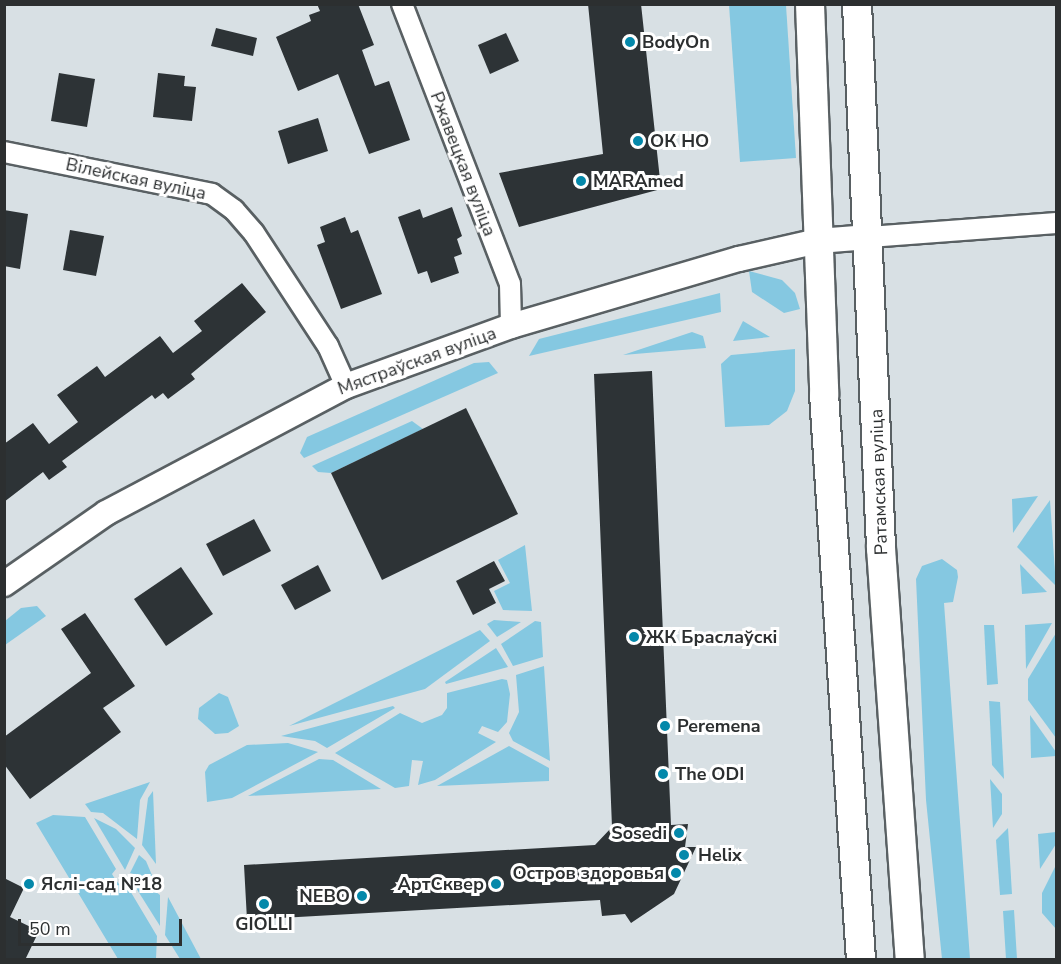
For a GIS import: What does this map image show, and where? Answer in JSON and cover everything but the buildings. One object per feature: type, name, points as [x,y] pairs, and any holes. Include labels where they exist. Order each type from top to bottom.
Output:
[{"type":"main road","points":[[810,4],[824,394],[861,960]]},
{"type":"main road","name":"Ратамская вуліца","points":[[857,4],[870,237],[882,560],[910,960]]},
{"type":"street","name":"Ржавецкая вуліца","points":[[402,4],[510,284],[511,326]]},
{"type":"street","name":"Вілейская вуліца","points":[[4,152],[212,194],[234,210],[254,233],[328,346],[346,386]]},
{"type":"street","points":[[870,237],[1056,223]]},
{"type":"street","name":"Мястраўская вуліца","points":[[4,584],[106,513],[346,386],[511,326],[739,259],[818,241],[870,237]]},
{"type":"shaded area","points":[[729,5],[786,5],[796,158],[740,162]]},
{"type":"shaded area","points":[[749,271],[782,280],[795,293],[800,309],[784,313],[752,292]]},
{"type":"shaded area","points":[[720,293],[721,312],[529,356],[539,339]]},
{"type":"shaded area","points":[[743,321],[770,337],[733,341]]},
{"type":"shaded area","points":[[692,332],[703,336],[706,348],[623,355]]},
{"type":"shaded area","points":[[795,349],[795,391],[787,411],[769,425],[725,427],[721,364],[731,355]]},
{"type":"shaded area","points":[[489,362],[498,373],[304,458],[300,453],[307,437],[474,363]]},
{"type":"shaded area","points":[[412,421],[423,429],[331,473],[318,472],[312,466]]},
{"type":"shaded area","points":[[1038,496],[1013,533],[1012,499]]},
{"type":"shaded area","points":[[1050,500],[1056,586],[1017,547]]},
{"type":"shaded area","points":[[525,545],[532,611],[503,610],[494,591],[510,583],[498,560]]},
{"type":"shaded area","points":[[942,559],[957,570],[958,577],[953,602],[944,603],[970,959],[942,959],[926,800],[916,579],[922,566]]},
{"type":"shaded area","points":[[1020,564],[1047,592],[1022,594]]},
{"type":"shaded area","points":[[37,606],[46,616],[5,645],[5,621],[21,608]]},
{"type":"shaded area","points":[[494,620],[521,622],[497,637],[487,624]]},
{"type":"shaded area","points":[[535,621],[541,622],[543,657],[513,666],[501,644]]},
{"type":"shaded area","points":[[1052,623],[1026,669],[1025,625]]},
{"type":"shaded area","points":[[984,625],[994,625],[998,684],[987,685]]},
{"type":"shaded area","points":[[480,630],[490,641],[425,689],[289,726]]},
{"type":"shaded area","points":[[1056,633],[1056,738],[1028,700],[1028,679]]},
{"type":"shaded area","points":[[496,648],[508,667],[446,684],[445,682]]},
{"type":"shaded area","points":[[544,666],[550,761],[513,741],[509,733],[519,712],[516,675]]},
{"type":"shaded area","points":[[502,679],[507,680],[510,694],[507,722],[498,732],[482,726],[478,733],[496,742],[435,780],[418,785],[423,761],[412,760],[409,786],[395,788],[335,753],[400,713],[422,723],[442,715],[447,708],[447,693]]},
{"type":"shaded area","points":[[219,693],[228,697],[239,726],[228,733],[215,734],[198,719],[199,708]]},
{"type":"shaded area","points":[[989,701],[1000,702],[1004,779],[992,765]]},
{"type":"shaded area","points":[[393,706],[395,708],[327,748],[315,741],[281,736]]},
{"type":"shaded area","points":[[1030,715],[1056,752],[1056,756],[1031,758]]},
{"type":"shaded area","points":[[288,743],[318,752],[232,798],[207,802],[205,772],[209,765],[247,745]]},
{"type":"shaded area","points":[[509,746],[549,768],[549,781],[437,786]]},
{"type":"shaded area","points":[[319,759],[333,760],[381,789],[248,796]]},
{"type":"shaded area","points":[[990,779],[1002,794],[1002,814],[993,828]]},
{"type":"shaded area","points":[[150,782],[140,800],[137,839],[103,813],[91,812],[85,804]]},
{"type":"shaded area","points":[[153,791],[156,864],[142,845],[148,798]]},
{"type":"shaded area","points":[[53,815],[85,817],[116,869],[112,874],[115,879],[119,884],[126,884],[157,936],[156,959],[118,959],[36,823]]},
{"type":"shaded area","points":[[94,818],[116,829],[135,848],[125,870]]},
{"type":"shaded area","points":[[1008,828],[1012,894],[1000,895],[996,840]]},
{"type":"shaded area","points":[[1056,832],[1056,844],[1040,869],[1038,834]]},
{"type":"shaded area","points":[[139,855],[146,861],[154,880],[130,873]]},
{"type":"shaded area","points":[[1056,865],[1056,929],[1042,913],[1042,893]]},
{"type":"shaded area","points":[[131,880],[147,885],[160,895],[160,926]]},
{"type":"shaded area","points":[[168,897],[201,959],[180,959],[165,935]]},
{"type":"shaded area","points":[[1014,910],[1017,959],[1006,959],[1003,911]]},
{"type":"place","name":"BodyOn","points":[[630,42]]},
{"type":"place","name":"ОК НО","points":[[638,141]]},
{"type":"place","name":"MARAmed","points":[[581,181]]},
{"type":"place","name":"ЖК Браслаўскі","points":[[634,637]]},
{"type":"place","name":"Peremena","points":[[665,726]]},
{"type":"place","name":"The ODI","points":[[663,774]]},
{"type":"place","name":"Sosedi","points":[[679,833]]},
{"type":"place","name":"Helix","points":[[684,855]]},
{"type":"place","name":"Остров здоровья","points":[[676,873]]},
{"type":"place","name":"Яслі-сад №18","points":[[29,884]]},
{"type":"place","name":"АртСквер","points":[[496,884]]},
{"type":"place","name":"NEBO","points":[[362,896]]},
{"type":"place","name":"GIOLLI","points":[[264,904]]}]
